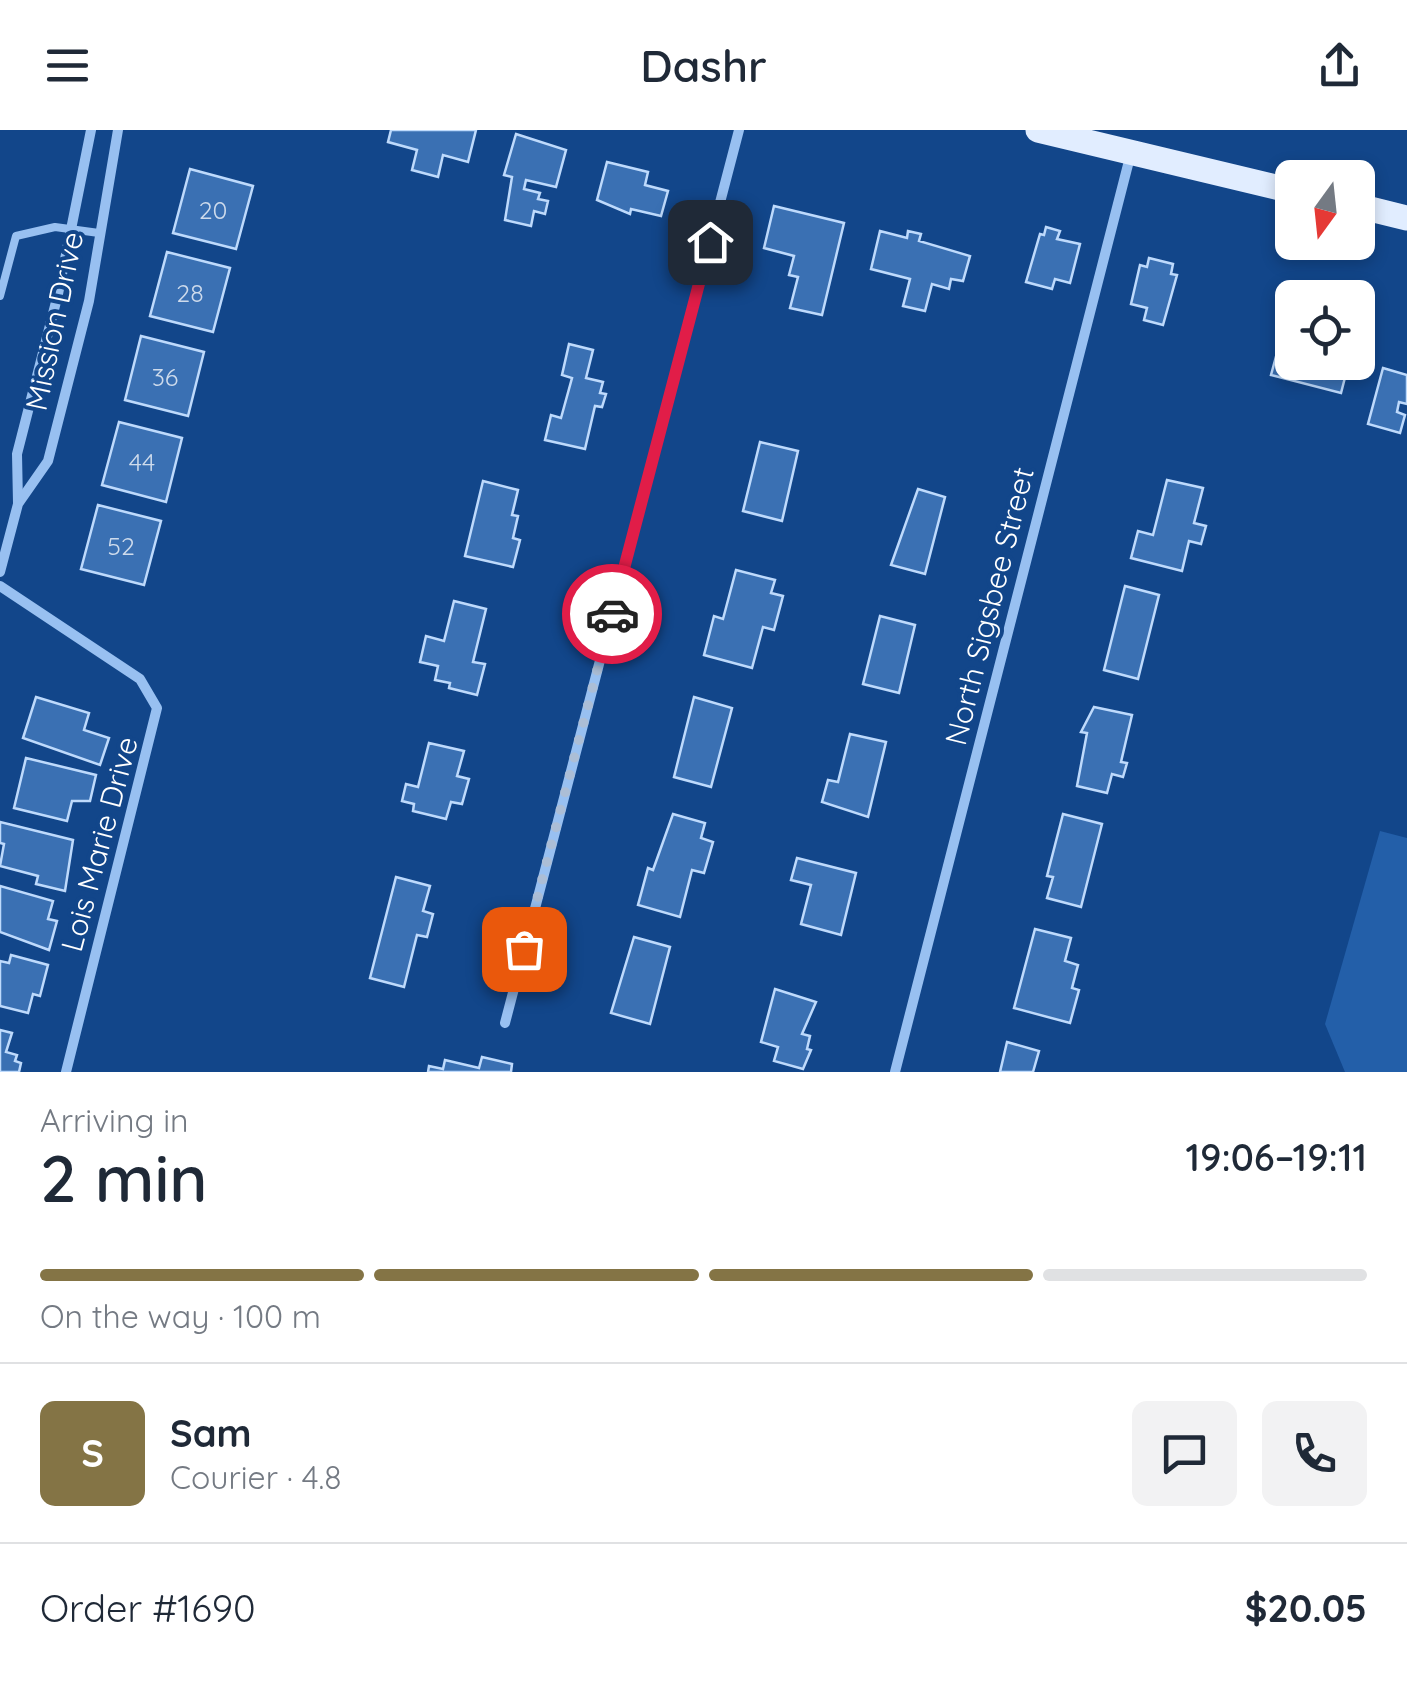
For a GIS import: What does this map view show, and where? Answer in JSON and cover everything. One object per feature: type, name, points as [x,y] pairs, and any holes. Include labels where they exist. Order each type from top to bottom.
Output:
[{"type":"main road","points":[[1038,130],[1275,187]]},
{"type":"main road","points":[[1375,210],[1407,218]]},
{"type":"street","points":[[18,504],[17,454],[72,229],[90,130]]},
{"type":"street","name":"Mission Drive","points":[[0,572],[18,504],[48,461],[89,301],[118,130]]},
{"type":"street","points":[[505,1023],[739,130]]},
{"type":"street","name":"North Sigsbee Street","points":[[895,1072],[1132,152]]},
{"type":"street","name":"Lois Marie Drive","points":[[0,586],[140,679],[157,708],[66,1072]]},
{"type":"lane","points":[[0,296],[16,236],[54,227],[100,233]]},
{"type":"shaded area","points":[[1380,831],[1407,838],[1407,1072],[1345,1072],[1325,1024]]},
{"type":"building","points":[[391,130],[476,130],[468,162],[443,155],[438,177],[412,170],[417,150],[388,142]]},
{"type":"building","points":[[516,134],[566,150],[556,187],[526,180],[524,189],[540,193],[538,199],[548,201],[545,214],[534,211],[531,226],[505,220],[512,177],[504,175]]},
{"type":"building","points":[[607,162],[648,172],[645,185],[668,191],[661,216],[631,209],[630,214],[597,200]]},
{"type":"building","points":[[190,169],[253,186],[236,249],[173,233]]},
{"type":"building","points":[[774,206],[844,223],[822,315],[790,308],[798,277],[789,275],[794,256],[764,248]]},
{"type":"building","points":[[1046,227],[1060,231],[1057,239],[1080,244],[1070,283],[1055,279],[1052,289],[1026,282],[1040,234],[1044,235]]},
{"type":"building","points":[[880,231],[907,238],[908,231],[921,234],[919,241],[970,256],[963,281],[951,279],[949,289],[932,284],[925,311],[903,306],[910,279],[871,269]]},
{"type":"building","points":[[167,252],[230,268],[213,332],[150,316]]},
{"type":"building","points":[[1149,258],[1173,264],[1171,274],[1177,275],[1163,325],[1144,320],[1147,308],[1131,304],[1140,265],[1147,267]]},
{"type":"building","points":[[141,336],[204,352],[188,416],[125,400]]},
{"type":"building","points":[[569,344],[593,350],[586,378],[603,382],[600,393],[606,394],[602,407],[595,406],[585,449],[545,440],[551,415],[561,418],[572,378],[562,375]]},
{"type":"building","points":[[1383,368],[1407,375],[1407,404],[1399,402],[1397,412],[1405,415],[1400,433],[1368,424]]},
{"type":"building","points":[[1290,380],[1344,380],[1341,393]]},
{"type":"building","points":[[119,422],[182,438],[166,502],[102,485]]},
{"type":"building","points":[[760,442],[798,451],[782,521],[743,511]]},
{"type":"building","points":[[1167,480],[1203,488],[1194,523],[1206,526],[1201,544],[1189,541],[1182,571],[1131,558],[1138,531],[1153,535]]},
{"type":"building","points":[[483,481],[518,490],[512,515],[518,516],[513,538],[520,540],[513,567],[465,556]]},
{"type":"building","points":[[918,489],[945,497],[925,574],[891,565]]},
{"type":"building","points":[[98,505],[161,521],[144,585],[81,569]]},
{"type":"building","points":[[736,570],[775,580],[771,593],[783,596],[774,630],[763,627],[752,668],[704,655],[714,616],[723,619]]},
{"type":"building","points":[[1125,586],[1159,595],[1138,679],[1104,670]]},
{"type":"building","points":[[454,601],[486,609],[473,662],[485,664],[477,695],[435,680],[438,666],[420,662],[426,636],[444,641]]},
{"type":"building","points":[[880,616],[915,625],[899,693],[863,684]]},
{"type":"building","points":[[36,697],[89,713],[84,730],[109,738],[100,765],[23,738]]},
{"type":"building","points":[[694,697],[732,708],[711,787],[674,777]]},
{"type":"building","points":[[1094,707],[1132,715],[1121,762],[1127,763],[1123,777],[1112,774],[1107,793],[1077,786],[1087,733],[1081,732]]},
{"type":"building","points":[[850,734],[886,742],[868,817],[822,802],[828,780],[838,782]]},
{"type":"building","points":[[429,743],[464,751],[457,776],[469,779],[462,804],[451,802],[446,819],[413,811],[414,804],[402,801],[406,784],[418,787]]},
{"type":"building","points":[[26,758],[96,775],[90,801],[72,801],[67,821],[14,808]]},
{"type":"building","points":[[673,814],[705,823],[701,838],[713,842],[704,873],[692,870],[680,917],[638,905],[648,868],[653,870]]},
{"type":"building","points":[[1063,814],[1102,824],[1081,907],[1047,898],[1053,877],[1047,876]]},
{"type":"building","points":[[0,822],[73,840],[65,891],[36,884],[38,876],[0,866],[4,844],[0,843]]},
{"type":"building","points":[[797,858],[856,873],[841,935],[801,924],[811,885],[791,880]]},
{"type":"building","points":[[396,877],[430,886],[423,911],[433,914],[427,937],[417,935],[404,987],[370,978]]},
{"type":"building","points":[[0,886],[53,901],[48,919],[57,921],[49,950],[0,932]]},
{"type":"building","points":[[1035,929],[1071,938],[1065,961],[1078,965],[1072,988],[1079,990],[1070,1023],[1014,1008]]},
{"type":"building","points":[[634,937],[670,947],[650,1024],[611,1013]]},
{"type":"building","points":[[11,955],[48,965],[40,996],[33,994],[28,1013],[0,1006],[0,961],[9,963]]},
{"type":"building","points":[[775,989],[816,1002],[802,1034],[810,1036],[807,1049],[811,1050],[803,1069],[774,1061],[778,1047],[761,1042]]},
{"type":"building","points":[[0,1030],[12,1033],[6,1052],[17,1055],[15,1061],[21,1063],[19,1072],[0,1072]]},
{"type":"building","points":[[1007,1042],[1039,1051],[1033,1072],[1000,1072]]},
{"type":"building","points":[[482,1057],[512,1064],[511,1072],[428,1072],[429,1066],[443,1069],[445,1060],[479,1068]]},
{"type":"way so far","points":[[524,949],[612,614]]},
{"type":"route","points":[[612,614],[710,242]]}]
